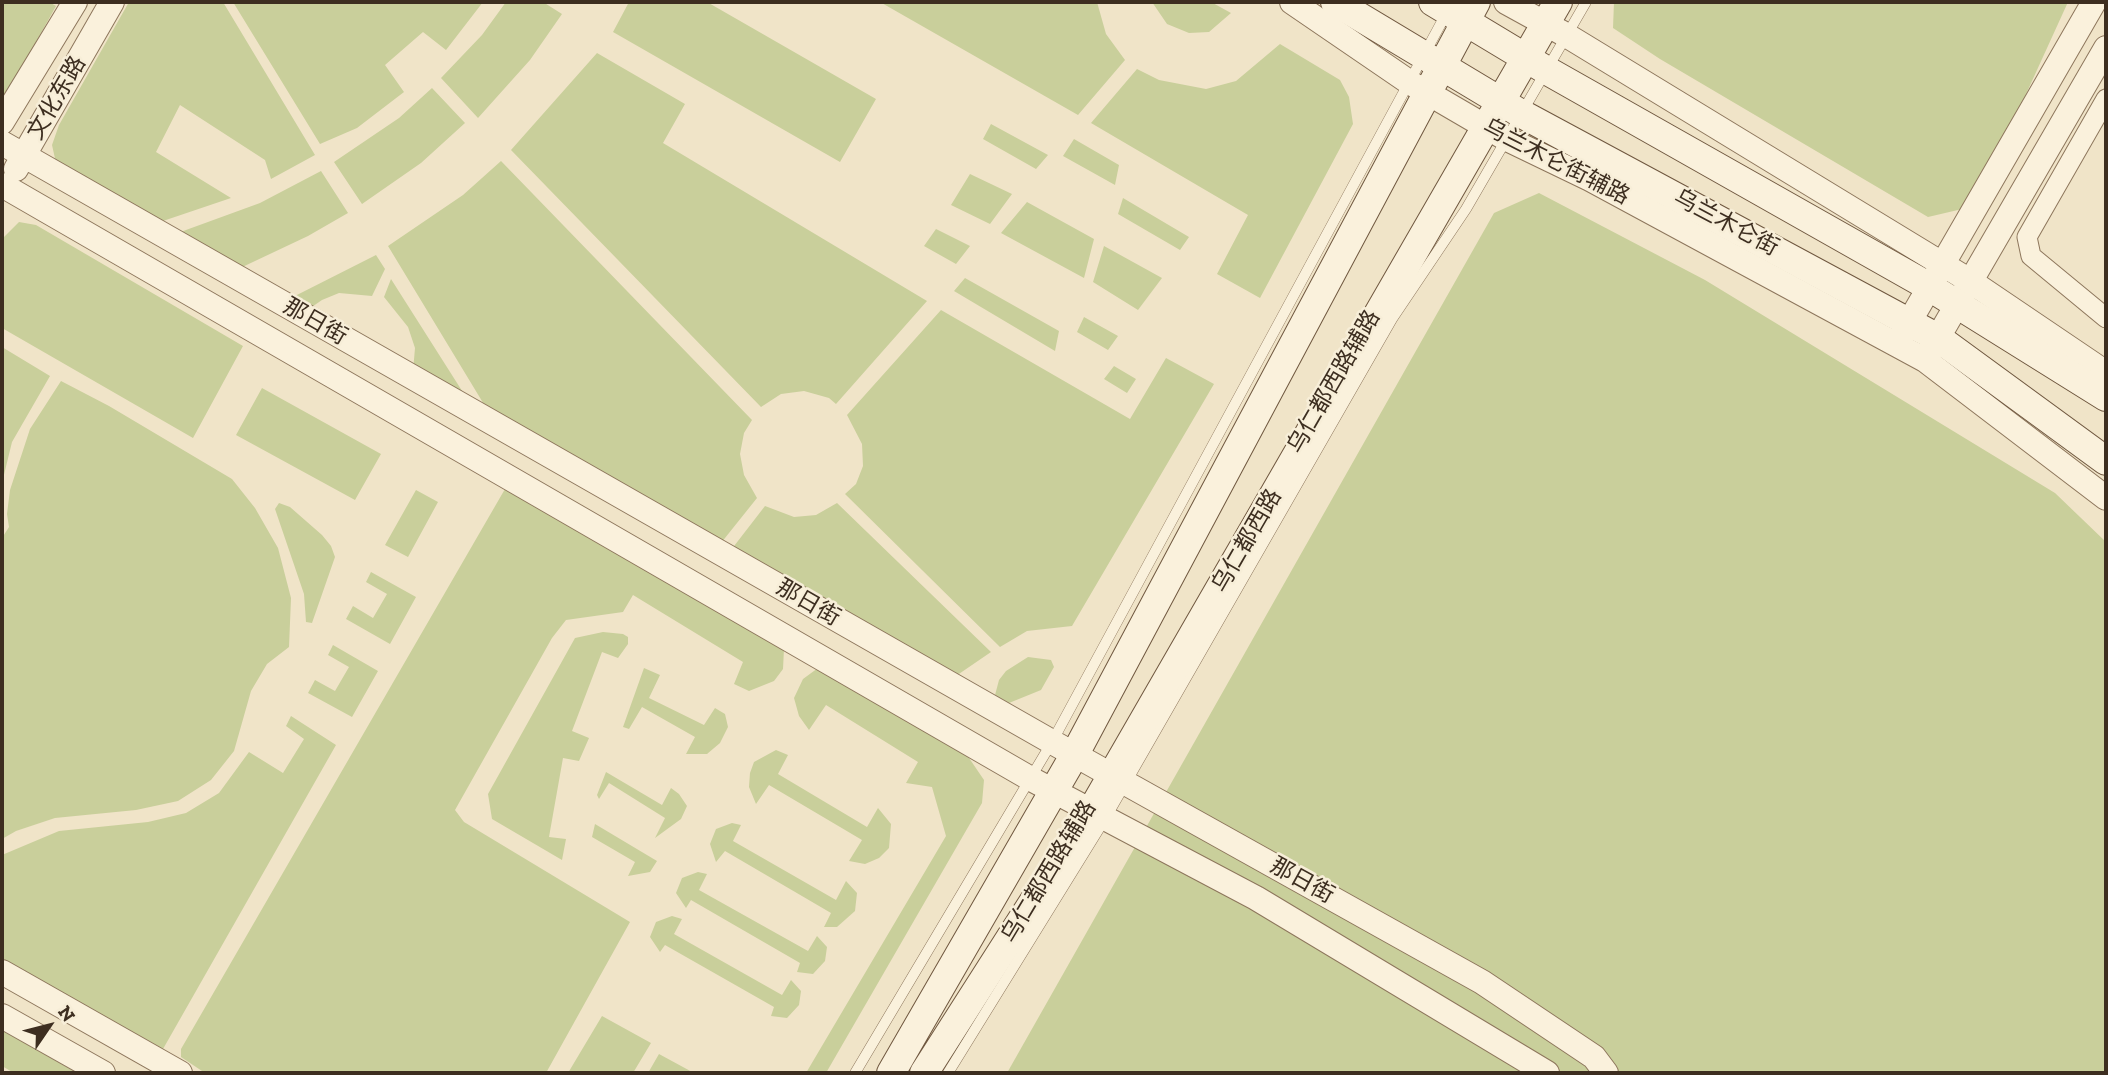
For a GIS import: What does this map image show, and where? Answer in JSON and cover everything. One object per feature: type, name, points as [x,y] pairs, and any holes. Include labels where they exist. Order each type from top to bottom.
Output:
[{"type":"main road","name":"乌兰木仑街","points":[[1335,2],[1510,107],[1904,332],[2106,461]]},
{"type":"main road","points":[[891,1073],[1042,785],[1418,88],[1455,7]]},
{"type":"main road","name":"乌兰木仑街","points":[[1455,7],[1537,63],[1964,293],[2106,397]]},
{"type":"main road","name":"乌仁都西路","points":[[924,1073],[1099,815],[1537,63],[1557,20]]},
{"type":"street","name":"文化东路","points":[[2,122],[75,2]]},
{"type":"street","name":"文化东路","points":[[3,189],[112,2]]},
{"type":"street","name":"乌兰木仑街辅路","points":[[1292,2],[1418,88],[1495,132],[1904,332]]},
{"type":"street","points":[[1506,2],[1557,20],[1934,276]]},
{"type":"street","points":[[1904,332],[2094,2]]},
{"type":"street","points":[[2106,48],[1932,349],[2106,498]]},
{"type":"street","points":[[2106,99],[2027,237],[2031,256],[2106,318]]},
{"type":"street","points":[[2052,141],[2074,155]]},
{"type":"street","name":"那日街","points":[[2,143],[1063,748],[1482,982],[1594,1057],[1606,1073]]},
{"type":"street","name":"那日街","points":[[3,189],[1042,785],[1256,898],[1547,1073]]},
{"type":"street","points":[[1964,293],[2106,373]]},
{"type":"street","points":[[2,972],[180,1073]]},
{"type":"street","points":[[2,1016],[103,1073]]},
{"type":"lane","points":[[1557,20],[1586,2]]},
{"type":"lane","points":[[855,1073],[1042,785]]},
{"type":"lane","name":"乌仁都西路辅路","points":[[948,1073],[1099,815]]},
{"type":"green space","points":[[2,2],[49,2],[56,6],[2,104]]},
{"type":"green space","points":[[129,2],[223,2],[315,155],[271,179],[265,160],[180,105],[156,152],[231,198],[160,222],[56,163],[52,145],[59,125]]},
{"type":"green space","points":[[233,2],[483,2],[446,50],[423,32],[385,65],[404,92],[357,128],[320,144]]},
{"type":"green space","points":[[506,2],[543,2],[562,14],[530,60],[478,118],[441,78],[482,35]]},
{"type":"green space","points":[[629,2],[707,2],[876,99],[840,162],[613,32]]},
{"type":"green space","points":[[880,2],[1097,2],[1106,34],[1125,60],[1078,115]]},
{"type":"green space","points":[[1152,2],[1211,2],[1231,13],[1209,32],[1189,33],[1167,24]]},
{"type":"green space","points":[[1614,2],[2068,2],[1975,206],[1928,217],[1660,59],[1613,28]]},
{"type":"green space","points":[[1280,44],[1340,80],[1349,97],[1353,124],[1260,298],[1217,274],[1248,215],[1091,123],[1137,69],[1159,80],[1206,89],[1236,81]]},
{"type":"green space","points":[[597,53],[685,104],[663,143],[927,301],[836,404],[829,398],[804,391],[781,394],[761,407],[511,150]]},
{"type":"green space","points":[[432,88],[465,123],[421,163],[362,204],[334,162],[399,118]]},
{"type":"green space","points":[[991,124],[1048,155],[1036,169],[983,139]]},
{"type":"green space","points":[[1074,139],[1119,165],[1115,185],[1063,156]]},
{"type":"green space","points":[[501,161],[752,420],[744,433],[740,454],[744,475],[757,498],[721,543],[488,411],[388,246],[463,195]]},
{"type":"green space","points":[[321,171],[348,213],[308,236],[236,270],[175,234],[260,203]]},
{"type":"green space","points":[[970,174],[1012,194],[990,224],[951,205]]},
{"type":"green space","points":[[1539,193],[1705,280],[2055,493],[2106,542],[2106,1073],[1007,1073],[1494,213]]},
{"type":"green space","points":[[1123,198],[1189,237],[1180,250],[1118,214]]},
{"type":"green space","points":[[1027,202],[1094,239],[1084,278],[1001,233]]},
{"type":"green space","points":[[19,222],[36,225],[243,346],[193,438],[2,328],[2,239]]},
{"type":"green space","points":[[936,229],[970,246],[956,264],[924,246]]},
{"type":"green space","points":[[1104,246],[1162,278],[1138,310],[1093,282]]},
{"type":"green space","points":[[376,255],[385,269],[372,296],[339,293],[306,311],[287,300]]},
{"type":"green space","points":[[965,278],[1059,331],[1055,351],[954,291]]},
{"type":"green space","points":[[391,279],[471,405],[413,371],[415,348],[408,327],[384,297]]},
{"type":"green space","points":[[941,310],[1130,419],[1166,358],[1214,384],[1072,626],[1027,631],[1000,647],[845,494],[856,484],[863,466],[862,444],[847,415]]},
{"type":"green space","points":[[1084,317],[1118,336],[1108,350],[1077,332]]},
{"type":"green space","points":[[2,347],[50,376],[12,442],[2,483]]},
{"type":"green space","points":[[1114,366],[1136,379],[1127,393],[1104,379]]},
{"type":"green space","points":[[61,381],[109,406],[232,479],[255,508],[278,548],[291,598],[289,647],[267,664],[251,691],[234,751],[211,780],[178,801],[136,810],[55,818],[16,831],[2,839],[2,538],[9,527],[7,514],[10,490],[30,429]]},
{"type":"green space","points":[[262,388],[381,454],[355,500],[236,435]]},
{"type":"green space","points":[[505,489],[784,649],[783,669],[774,681],[749,691],[734,684],[743,662],[633,595],[623,612],[566,620],[552,638],[455,810],[464,822],[630,922],[546,1073],[205,1073],[181,1057],[181,1049]]},
{"type":"green space","points":[[416,490],[438,502],[408,557],[385,545]]},
{"type":"green space","points":[[279,503],[290,507],[322,535],[331,546],[335,557],[312,623],[306,622],[304,594],[275,509]]},
{"type":"green space","points":[[837,503],[991,652],[953,678],[731,550],[765,506],[794,517],[816,515]]},
{"type":"green space","points":[[371,572],[416,597],[390,644],[346,619],[353,606],[373,618],[387,594],[366,582]]},
{"type":"green space","points":[[603,632],[623,634],[628,637],[628,644],[618,658],[602,652],[572,731],[589,738],[579,761],[563,758],[549,837],[566,839],[562,860],[492,819],[488,794],[575,638]]},
{"type":"green space","points":[[333,645],[378,671],[352,717],[308,693],[315,680],[335,691],[349,667],[328,655]]},
{"type":"green space","points":[[1028,657],[1051,660],[1054,667],[1041,690],[1009,703],[994,699],[999,680],[1006,671]]},
{"type":"green space","points":[[644,668],[660,675],[649,698],[704,725],[715,708],[725,714],[728,727],[720,743],[707,754],[686,754],[695,737],[642,707],[629,729],[623,727]]},
{"type":"green space","points":[[818,668],[967,755],[984,780],[982,803],[826,1073],[806,1073],[946,836],[932,787],[906,783],[918,762],[826,705],[809,730],[799,716],[794,698],[803,679]]},
{"type":"green space","points":[[291,716],[336,745],[163,1049],[2,959],[2,855],[59,831],[148,822],[186,813],[219,793],[249,752],[283,773],[304,739],[286,726]]},
{"type":"green space","points":[[776,750],[788,755],[778,774],[867,827],[878,808],[891,824],[889,848],[879,858],[865,864],[849,861],[862,840],[769,785],[756,804],[749,787],[754,762]]},
{"type":"green space","points":[[606,772],[662,805],[671,788],[687,806],[681,819],[655,838],[665,818],[609,783],[599,799],[597,795]]},
{"type":"green space","points":[[732,823],[741,825],[733,841],[836,900],[846,881],[857,893],[855,911],[837,927],[824,927],[831,913],[725,851],[716,862],[710,844],[716,829]]},
{"type":"green space","points":[[595,824],[657,861],[650,872],[628,876],[635,862],[592,837]]},
{"type":"green space","points":[[698,872],[707,874],[699,890],[808,951],[817,936],[827,947],[825,961],[813,974],[797,972],[800,963],[691,900],[686,908],[676,893],[682,878]]},
{"type":"green space","points":[[672,916],[682,919],[674,934],[782,995],[791,980],[801,991],[799,1005],[787,1018],[771,1016],[774,1007],[665,945],[660,952],[650,937],[656,922]]},
{"type":"green space","points":[[602,1016],[651,1043],[633,1073],[568,1073]]},
{"type":"green space","points":[[2,1030],[77,1073],[14,1073],[2,1066]]},
{"type":"green space","points":[[659,1054],[694,1073],[648,1073]]}]
